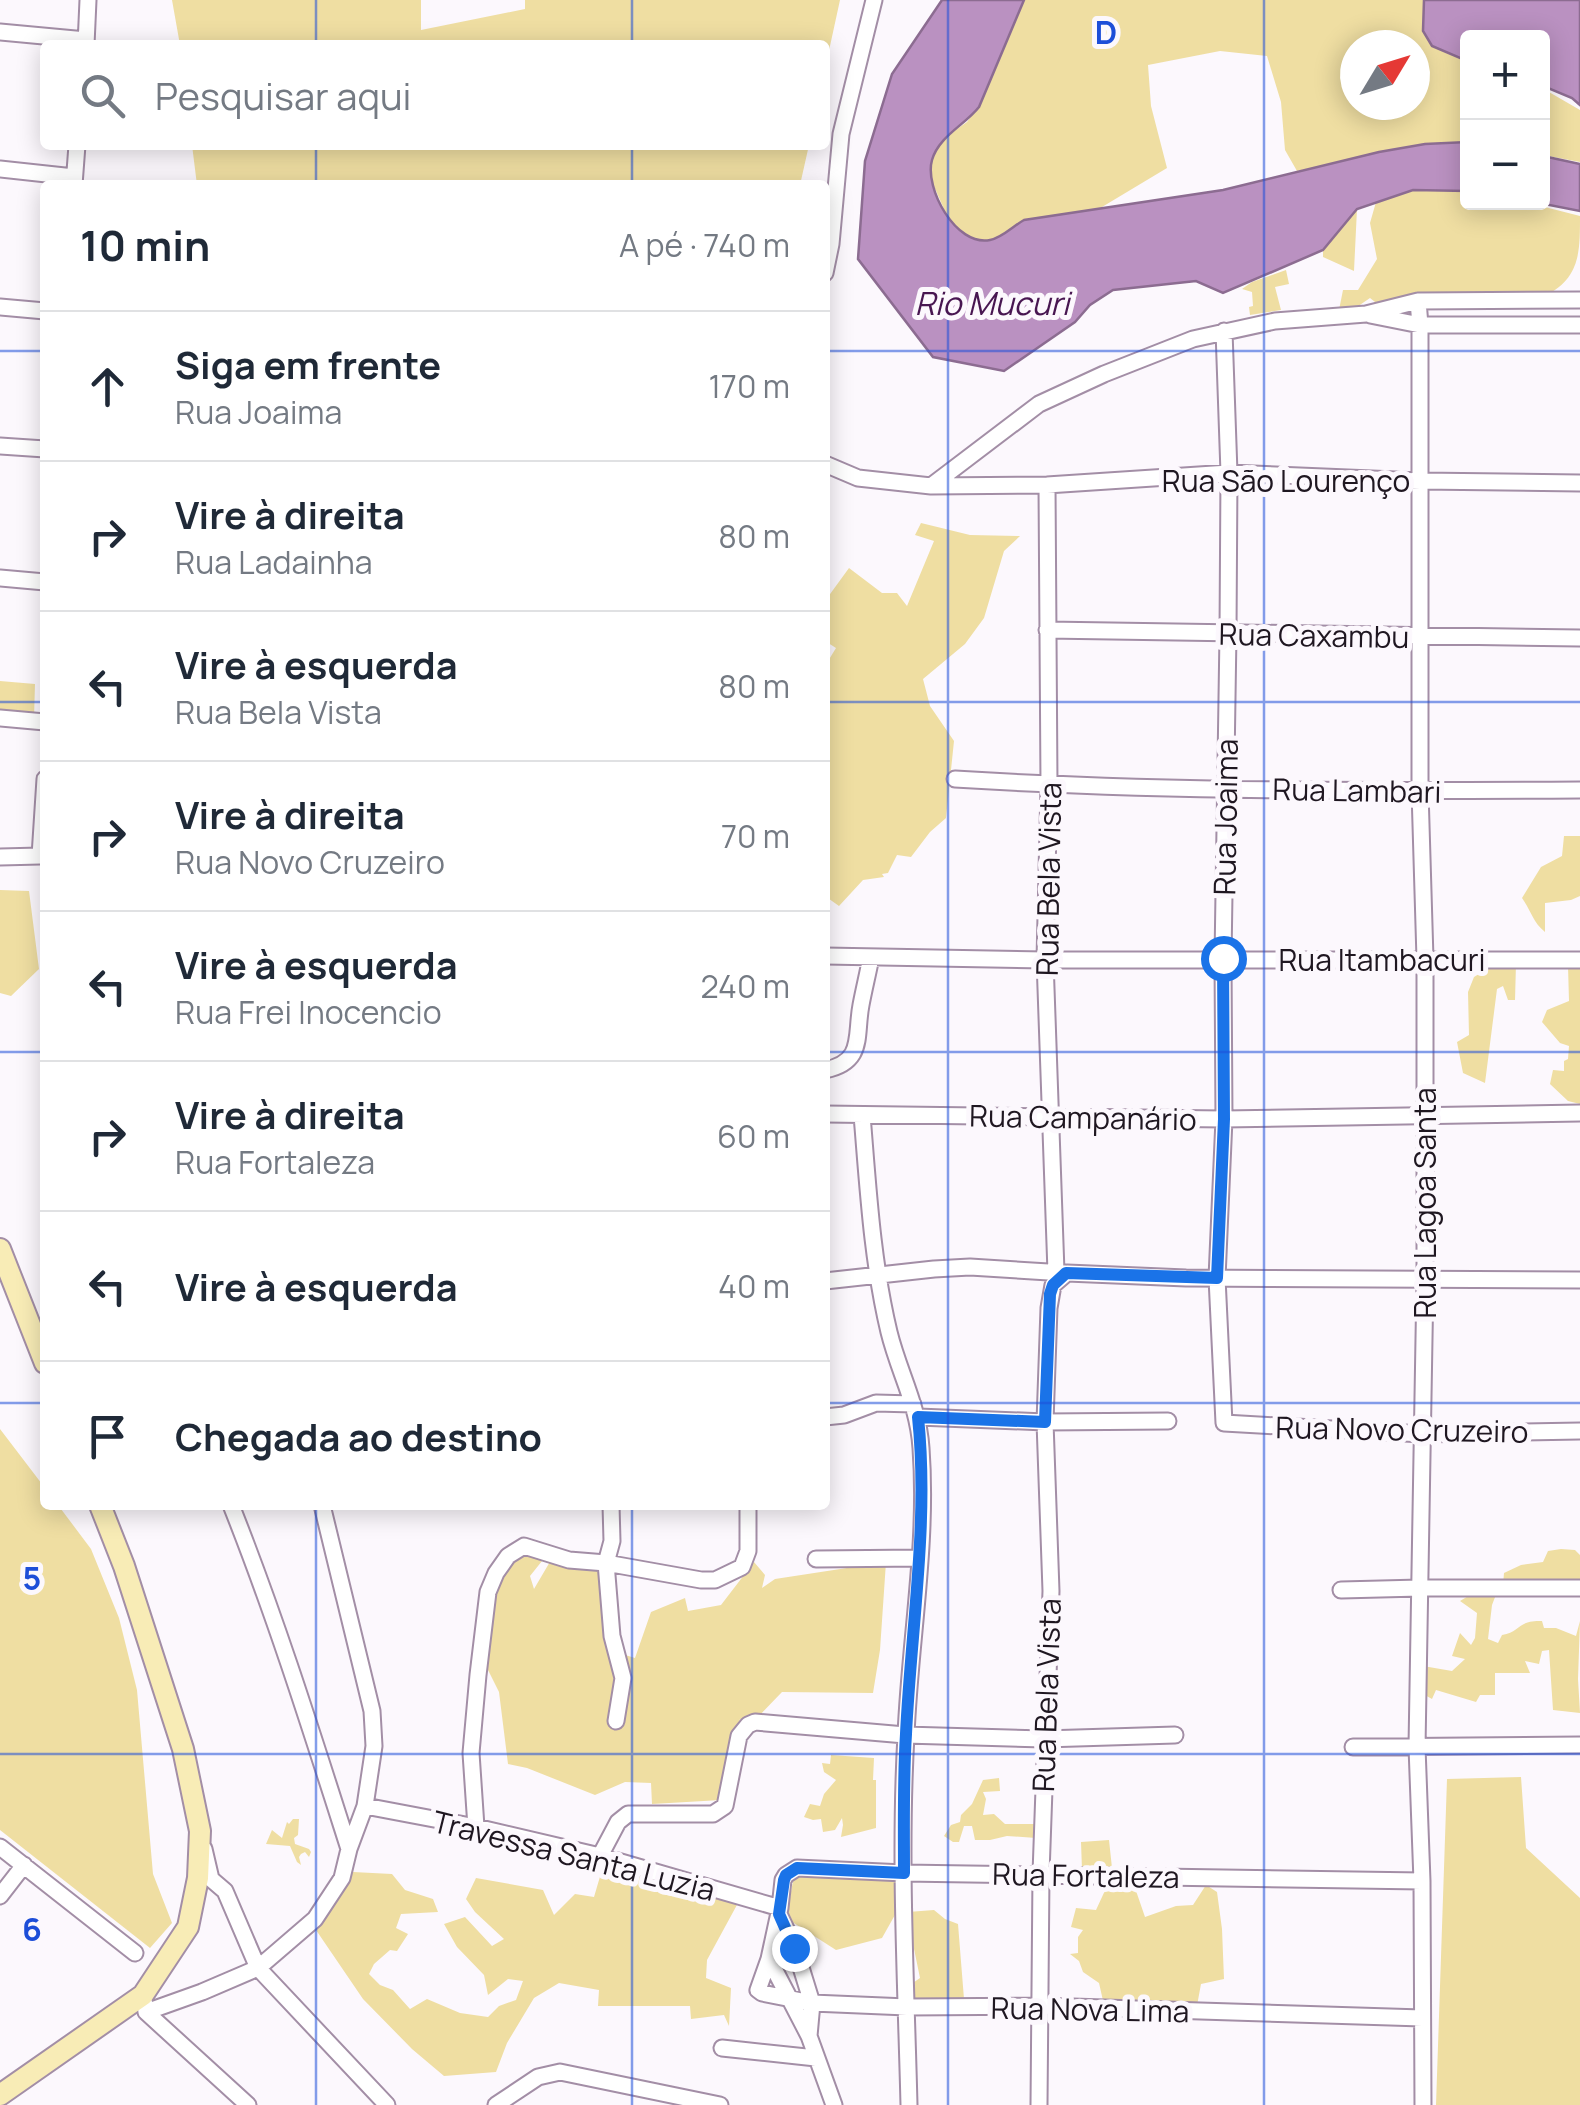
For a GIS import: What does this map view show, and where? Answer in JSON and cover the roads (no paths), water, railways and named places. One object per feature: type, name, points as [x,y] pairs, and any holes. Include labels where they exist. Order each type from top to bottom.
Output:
[{"type":"street","points":[[86,40],[88,0]]},
{"type":"street","points":[[830,249],[841,134],[874,0]]},
{"type":"street","points":[[0,32],[63,40]]},
{"type":"street","points":[[74,180],[77,150]]},
{"type":"street","points":[[0,169],[68,180]]},
{"type":"street","points":[[931,486],[1039,404],[1104,374],[1224,331],[1275,321],[1366,314],[1418,301],[1580,300]]},
{"type":"street","name":"Rua Lagoa Santa","points":[[1418,301],[1425,1280],[1417,1747],[1423,2105]]},
{"type":"street","points":[[0,307],[40,311]]},
{"type":"street","points":[[1366,314],[1420,325],[1580,325]]},
{"type":"street","name":"Rua Joaima","points":[[1224,331],[1229,473],[1228,633],[1224,1119],[1217,1278],[1224,1423]]},
{"type":"street","points":[[0,446],[40,449]]},
{"type":"street","name":"Rua São Lourenço","points":[[830,466],[858,478],[931,486],[1047,485],[1229,473],[1580,483]]},
{"type":"street","name":"Rua Bela Vista","points":[[1040,2105],[1040,1874],[1051,1592],[1045,1422],[1048,1308],[1058,1277],[1046,960],[1047,485]]},
{"type":"street","points":[[0,578],[40,582]]},
{"type":"street","name":"Rua Caxambu","points":[[1047,630],[1580,638]]},
{"type":"street","points":[[0,718],[40,722]]},
{"type":"street","name":"Rua Lambari","points":[[955,780],[1226,788],[1580,790]]},
{"type":"street","points":[[0,857],[40,856]]},
{"type":"street","name":"Rua Itambacuri","points":[[830,956],[1580,960]]},
{"type":"street","points":[[830,1068],[843,1064],[856,1047],[871,956]]},
{"type":"street","name":"Rua Campanário","points":[[830,1114],[1224,1119],[1580,1114]]},
{"type":"street","points":[[862,1115],[878,1276],[890,1334],[916,1410],[922,1452],[920,1558],[906,1735],[904,1873],[909,2105]]},
{"type":"street","points":[[0,1249],[40,1349]]},
{"type":"street","points":[[830,1281],[970,1267],[1058,1277],[1580,1280]]},
{"type":"street","points":[[830,1416],[876,1403],[1045,1422],[1168,1420]]},
{"type":"street","name":"Rua Novo Cruzeiro","points":[[1224,1423],[1422,1434],[1580,1431]]},
{"type":"street","points":[[102,1510],[183,1749],[211,1879],[225,1891],[258,1968],[388,2105]]},
{"type":"street","points":[[233,1510],[286,1655],[349,1849]]},
{"type":"street","points":[[0,2095],[145,2004],[221,1985],[258,1968],[315,1919],[342,1878],[365,1806],[374,1746],[372,1711],[323,1510]]},
{"type":"street","points":[[611,1510],[612,1541],[606,1562],[612,1636],[623,1678],[616,1721]]},
{"type":"street","points":[[476,1826],[471,1752],[488,1592],[508,1556],[524,1546],[569,1560],[606,1562],[715,1580],[742,1567],[748,1551],[748,1510]]},
{"type":"street","points":[[816,1559],[920,1558]]},
{"type":"street","points":[[1342,1590],[1580,1588]]},
{"type":"street","points":[[600,1856],[618,1822],[628,1814],[713,1814],[722,1810],[739,1736],[748,1724],[755,1722],[906,1735],[1044,1739],[1175,1735]]},
{"type":"street","points":[[1352,1747],[1580,1746]]},
{"type":"street","name":"Travessa Santa Luzia","points":[[365,1806],[476,1826],[600,1856],[780,1911]]},
{"type":"street","points":[[145,2004],[188,1927],[198,1878],[200,1831]]},
{"type":"street","points":[[0,1847],[135,1953]]},
{"type":"street","points":[[0,1896],[24,1865]]},
{"type":"street","name":"Rua Fortaleza","points":[[780,1911],[784,1880],[797,1868],[1422,1881]]},
{"type":"street","points":[[780,1911],[769,1959],[809,2036],[834,2105]]},
{"type":"street","points":[[780,1911],[812,2003],[809,2036]]},
{"type":"street","name":"Rua Nova Lima","points":[[769,1959],[760,1992],[812,2003],[1422,2018]]},
{"type":"street","points":[[145,2004],[248,2105]]},
{"type":"street","points":[[722,2048],[816,2058]]},
{"type":"street","points":[[496,2105],[538,2077],[560,2072],[720,2105]]},
{"type":"water","name":"Rio Mucuri","points":[[942,0],[1024,0],[979,107],[946,137],[932,160],[933,185],[945,213],[965,234],[977,240],[994,239],[1024,220],[1223,190],[1425,144],[1460,142],[1460,191],[1413,190],[1357,209],[1323,250],[1223,293],[1196,281],[1113,290],[1090,305],[1075,322],[1004,371],[933,357],[858,259],[865,161],[892,74]]},
{"type":"water","points":[[1424,0],[1580,0],[1580,105],[1550,89],[1550,30],[1460,30],[1460,58],[1432,46],[1430,30],[1423,30]]},
{"type":"water","points":[[1550,158],[1580,164],[1580,211],[1550,205]]}]
